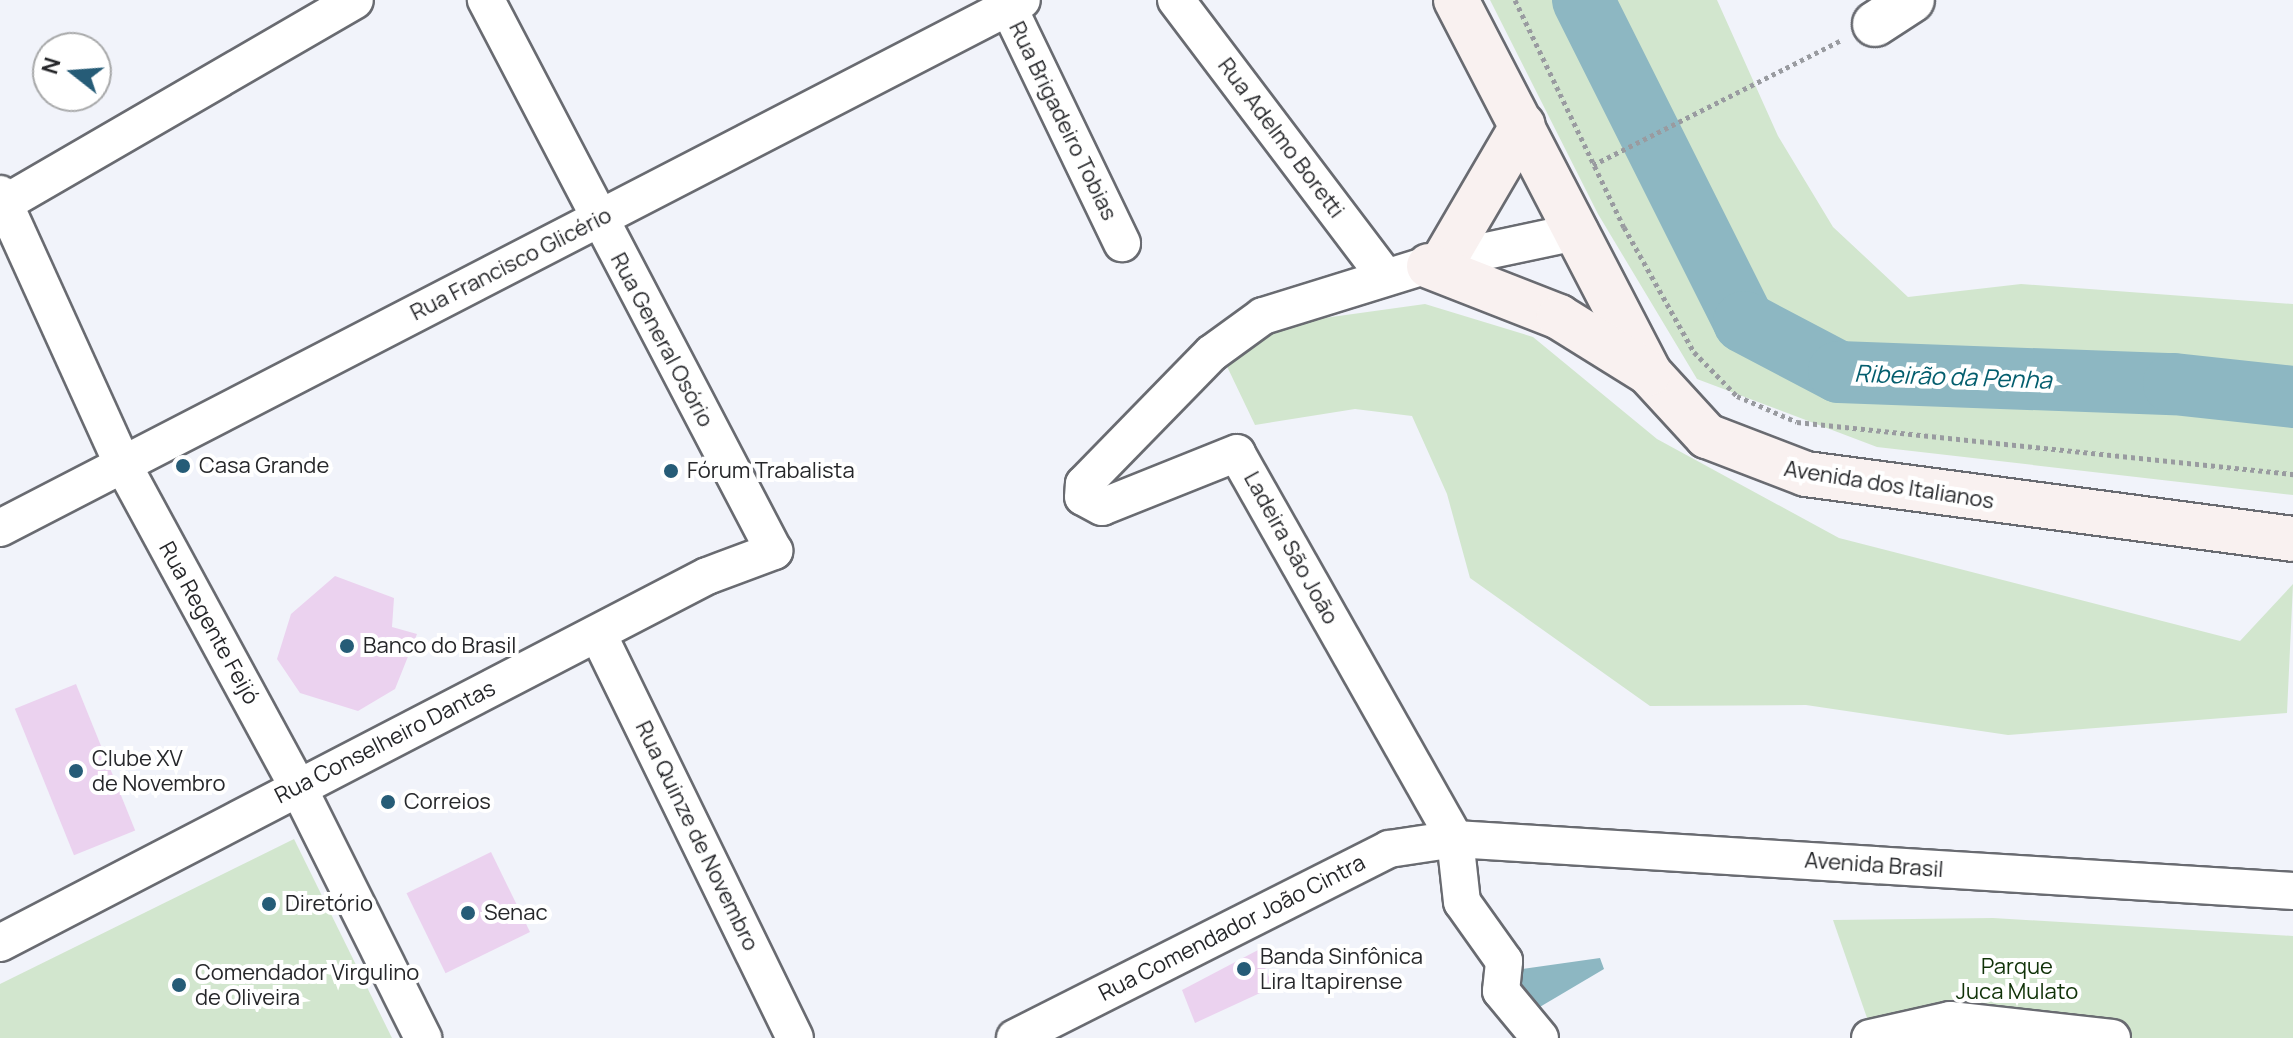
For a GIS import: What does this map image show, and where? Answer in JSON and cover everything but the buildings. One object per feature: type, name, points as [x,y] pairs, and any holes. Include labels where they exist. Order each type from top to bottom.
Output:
[{"type":"main road","name":"Avenida dos Italianos","points":[[1456,0],[1556,184],[1649,373],[1707,436],[1772,466],[2293,539]]},
{"type":"main road","points":[[1523,125],[1436,263],[1559,317],[1649,373]]},
{"type":"street","points":[[2,201],[355,0]]},
{"type":"street","name":"Rua General Osório","points":[[486,0],[774,551]]},
{"type":"street","name":"Rua Adelmo Boretti","points":[[1176,0],[1385,276]]},
{"type":"street","points":[[1875,24],[1912,0]]},
{"type":"street","name":"Rua Francisco Glicério","points":[[0,528],[1011,2]]},
{"type":"street","name":"Rua Brigadeiro Tobias","points":[[1011,2],[1122,243]]},
{"type":"street","name":"Rua Regente Feijó","points":[[2,201],[122,463],[297,785],[423,1038]]},
{"type":"street","name":"Ladeira São João","points":[[1540,1038],[1501,991],[1504,961],[1462,902],[1455,839],[1237,453],[1102,507],[1083,497],[1084,484],[1212,353],[1263,316],[1385,276],[1580,231]]},
{"type":"street","name":"Rua Conselheiro Dantas","points":[[0,943],[297,785],[707,576],[774,551]]},
{"type":"street","name":"Rua Quinze de Novembro","points":[[598,634],[795,1038]]},
{"type":"street","name":"Avenida Brasil","points":[[1455,839],[2293,891]]},
{"type":"street","name":"Rua Comendador João Cintra","points":[[1015,1038],[1389,849],[1455,839]]},
{"type":"street","points":[[1870,1038],[1950,1020],[2112,1038]]},
{"type":"path","points":[[1515,0],[1647,268],[1694,352],[1737,396],[1797,422],[2293,474]]},
{"type":"path","points":[[1556,184],[1875,24]]},
{"type":"green space","points":[[1490,0],[1717,0],[1778,136],[1833,227],[1908,297],[2021,284],[2293,304],[2293,495],[1877,447],[1697,379],[1598,214]]},
{"type":"green space","points":[[1425,304],[1533,337],[1657,439],[1839,538],[2240,641],[2293,584],[2287,713],[2008,735],[1806,705],[1650,706],[1470,578],[1447,494],[1412,416],[1355,409],[1255,425],[1222,356],[1251,328]]},
{"type":"green space","points":[[294,839],[392,1038],[0,1038],[0,984]]},
{"type":"green space","name":"Parque Juca Mulato","points":[[1993,918],[2293,936],[2293,1038],[1874,1038],[1833,920]]},
{"type":"water","points":[[1600,958],[1604,969],[1533,1011],[1515,970]]},
{"type":"waterway","name":"Ribeirão da Penha","points":[[1583,0],[1744,322],[1839,372],[2174,384],[2293,397]]},
{"type":"place","name":"Casa Grande","points":[[183,466]]},
{"type":"place","name":"Fórum Trabalista","points":[[671,471]]},
{"type":"place","name":"Banco do Brasil","points":[[347,646]]},
{"type":"place","name":"Clube XV de Novembro","points":[[76,771]]},
{"type":"place","name":"Correios","points":[[388,802]]},
{"type":"place","name":"Diretório","points":[[269,904]]},
{"type":"place","name":"Senac","points":[[468,913]]},
{"type":"place","name":"Banda Sinfônica Lira Itapirense","points":[[1244,969]]},
{"type":"place","name":"Comendador Virgulino de Oliveira","points":[[179,985]]}]
